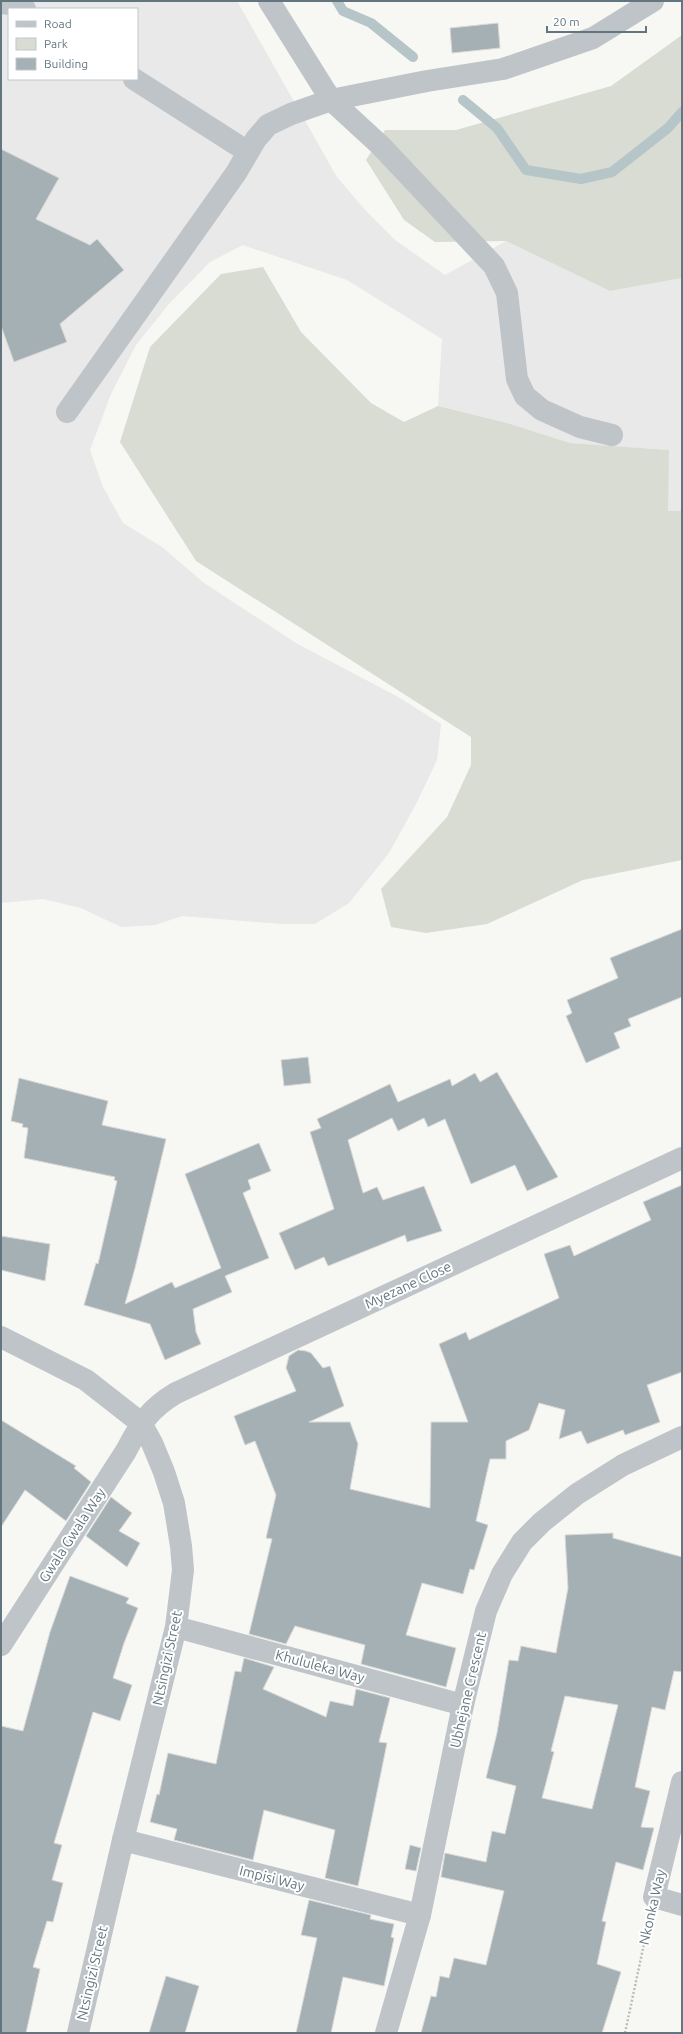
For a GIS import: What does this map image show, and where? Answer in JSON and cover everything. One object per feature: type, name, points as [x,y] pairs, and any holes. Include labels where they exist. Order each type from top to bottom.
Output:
[{"type":"street","points":[[269,1],[331,100],[381,146],[494,266],[507,293],[517,379],[525,396],[542,410],[580,427],[612,435]]},
{"type":"street","points":[[67,412],[236,173],[256,139],[268,125],[291,114],[331,100],[427,81],[503,69],[594,38],[653,1]]},
{"type":"street","points":[[1,3],[19,5],[24,8]]},
{"type":"street","points":[[136,80],[248,152]]},
{"type":"street","name":"Myezane Close","points":[[141,1423],[152,1410],[176,1393],[682,1158]]},
{"type":"street","name":"Ntsingizi Street","points":[[1,1337],[86,1380],[141,1423],[152,1443],[164,1472],[174,1504],[180,1539],[183,1570],[176,1627],[123,1840],[78,2033]]},
{"type":"street","name":"Gwala Gwala Way","points":[[1,1645],[126,1451],[141,1423]]},
{"type":"street","name":"Ubhejane Crescent","points":[[386,2033],[420,1915],[463,1705],[486,1611],[502,1574],[522,1542],[542,1522],[577,1494],[616,1469],[682,1437]]},
{"type":"street","name":"Khululeka Way","points":[[176,1627],[463,1705]]},
{"type":"street","name":"Nkonka Way","points":[[654,1897],[682,1782]]},
{"type":"street","name":"Impisi Way","points":[[123,1840],[420,1915]]},
{"type":"street","points":[[654,1897],[682,1905]]},
{"type":"path","name":"Nkonka Way","points":[[625,2033],[654,1897]]},
{"type":"shaded area","points":[[1,1],[237,1],[337,177],[365,210],[395,240],[445,275],[506,241],[610,291],[682,278],[682,511],[668,512],[668,450],[570,443],[507,423],[438,406],[442,339],[347,280],[243,245],[210,262],[168,305],[136,345],[111,394],[90,450],[103,487],[123,523],[162,547],[204,583],[296,643],[400,698],[441,724],[437,760],[416,804],[389,853],[349,903],[315,924],[282,924],[182,916],[155,925],[121,927],[81,908],[43,899],[1,903]]},
{"type":"green space","points":[[682,35],[682,278],[610,291],[506,241],[435,242],[404,220],[366,160],[385,130],[456,130],[611,86]]},
{"type":"green space","points":[[263,267],[301,332],[371,403],[404,422],[438,406],[507,423],[570,443],[669,450],[668,511],[682,511],[682,860],[583,880],[487,924],[426,933],[391,927],[381,889],[447,817],[471,765],[471,737],[196,561],[120,442],[150,347],[221,274]]},
{"type":"building","points":[[498,23],[500,48],[452,53],[450,28]]},
{"type":"building","points":[[1,149],[59,178],[36,219],[90,245],[97,239],[124,270],[60,324],[67,342],[14,362],[1,326]]},
{"type":"building","points":[[682,929],[682,997],[628,1019],[631,1026],[614,1033],[620,1048],[586,1063],[566,1016],[572,1013],[567,1000],[618,978],[610,958]]},
{"type":"building","points":[[308,1057],[311,1083],[284,1086],[281,1060]]},
{"type":"building","points":[[497,1072],[558,1177],[527,1191],[515,1165],[471,1184],[445,1119],[428,1127],[424,1118],[398,1131],[392,1118],[348,1140],[363,1193],[377,1187],[383,1200],[424,1186],[442,1231],[407,1242],[405,1235],[328,1266],[324,1257],[295,1270],[279,1233],[334,1209],[310,1132],[321,1128],[317,1119],[390,1084],[398,1102],[450,1079],[452,1086],[475,1073],[480,1082]]},
{"type":"building","points":[[19,1078],[108,1101],[102,1125],[166,1139],[125,1304],[172,1282],[175,1288],[221,1268],[185,1174],[259,1143],[271,1171],[248,1180],[251,1189],[243,1193],[269,1258],[225,1276],[232,1292],[193,1309],[196,1332],[201,1344],[165,1360],[150,1324],[84,1305],[96,1263],[98,1264],[117,1181],[114,1180],[115,1177],[24,1158],[28,1128],[22,1127],[23,1124],[11,1121]]},
{"type":"building","points":[[682,1185],[682,1372],[647,1385],[660,1422],[625,1435],[623,1430],[587,1444],[581,1431],[559,1439],[565,1410],[539,1403],[529,1430],[506,1441],[506,1459],[490,1459],[476,1521],[488,1525],[474,1570],[470,1569],[463,1594],[422,1583],[406,1635],[456,1648],[446,1687],[361,1664],[365,1645],[295,1626],[286,1644],[249,1634],[272,1539],[266,1538],[276,1495],[255,1441],[245,1445],[234,1416],[296,1391],[286,1368],[289,1356],[298,1350],[306,1351],[311,1353],[323,1368],[330,1366],[344,1406],[309,1422],[350,1422],[358,1444],[350,1489],[430,1508],[431,1422],[468,1422],[439,1344],[466,1332],[469,1340],[559,1298],[544,1254],[570,1245],[574,1256],[651,1220],[643,1202]]},
{"type":"building","points":[[1,1236],[50,1244],[45,1281],[1,1270]]},
{"type":"building","points":[[1,1420],[76,1466],[74,1468],[91,1482],[66,1521],[25,1490],[1,1527]]},
{"type":"building","points":[[111,1497],[132,1513],[119,1531],[140,1543],[127,1567],[86,1536]]},
{"type":"building","points":[[613,1533],[613,1538],[682,1557],[682,1672],[674,1671],[665,1710],[652,1707],[635,1787],[650,1791],[641,1827],[654,1828],[643,1870],[616,1862],[602,1921],[606,1922],[597,1964],[621,1972],[602,2033],[421,2033],[431,1996],[436,1997],[440,1976],[449,1978],[454,1958],[486,1965],[504,1891],[441,1877],[445,1853],[486,1862],[492,1831],[505,1834],[516,1786],[486,1778],[497,1733],[509,1660],[518,1661],[521,1646],[556,1653],[568,1588],[565,1535]],"holes":[[[565,1696],[618,1705],[592,1809],[542,1798],[554,1752],[551,1751]]]},
{"type":"building","points":[[70,1576],[129,1598],[126,1603],[138,1608],[124,1643],[113,1678],[132,1685],[120,1721],[93,1712],[54,1843],[62,1845],[52,1880],[63,1883],[53,1922],[47,1921],[33,1967],[40,1969],[26,2033],[1,2033],[1,1726],[23,1731],[50,1632]]},
{"type":"building","points":[[244,1658],[274,1667],[263,1689],[326,1717],[330,1701],[353,1706],[356,1689],[390,1698],[379,1742],[387,1743],[358,1886],[325,1878],[335,1830],[264,1810],[253,1860],[174,1840],[177,1829],[150,1822],[157,1794],[159,1795],[168,1753],[216,1764],[235,1671],[241,1672]]},
{"type":"building","points":[[410,1845],[421,1848],[416,1871],[405,1869]]},
{"type":"building","points":[[309,1900],[371,1915],[370,1919],[394,1924],[391,1937],[394,1938],[384,1986],[343,1977],[331,2033],[296,2033],[317,1938],[301,1935]]},
{"type":"building","points":[[166,1976],[199,1986],[185,2033],[149,2033]]},
{"type":"waterway","points":[[337,1],[343,11],[371,23],[413,57]]},
{"type":"waterway","points":[[463,100],[497,128],[526,170],[581,179],[612,172],[668,128],[682,112]]}]
